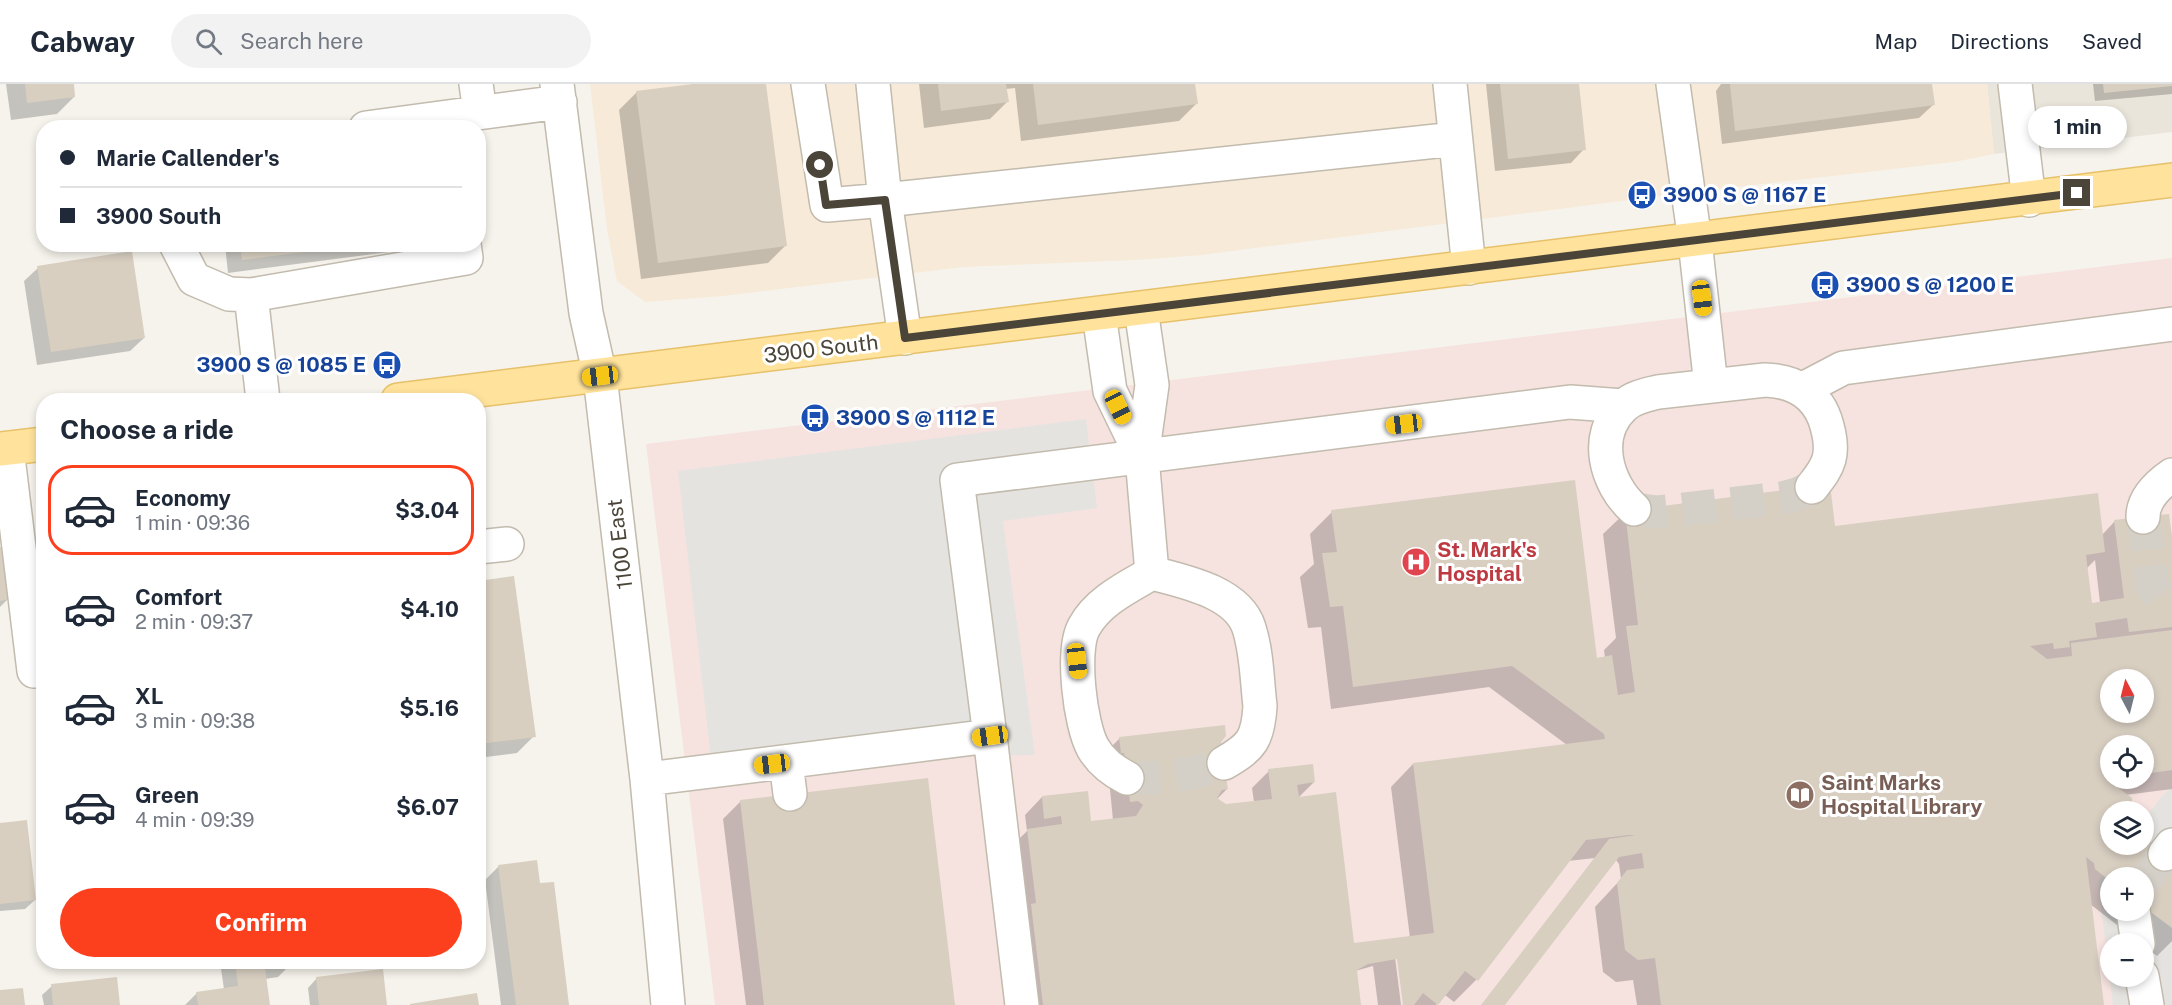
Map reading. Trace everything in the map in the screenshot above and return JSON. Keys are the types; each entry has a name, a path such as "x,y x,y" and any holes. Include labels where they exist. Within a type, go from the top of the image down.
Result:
{"main road":[{"name":"3900 South","path":"457,393 2030,200 2172,180"},
{"path":"4,449 36,445"}],"street":[{"path":"808,84 826,205 1455,139"},
{"path":"873,84 885,200 905,338"},
{"path":"1450,84 1469,268"},
{"path":"1673,84 1695,241 1711,386"},
{"path":"2015,84 2030,200"},
{"path":"447,120 478,98 558,93"},
{"name":"1100 East","path":"558,93 586,313 600,376 648,779 668,1005"},
{"path":"180,252 194,279 229,294 251,295 466,258 465,252"},
{"path":"251,295 262,393"},
{"path":"1141,309 1152,385 1142,458 1152,573"},
{"path":"1099,314 1110,391 1142,458"},
{"path":"1803,389 1843,368 2172,324"},
{"path":"1634,509 1615,485 1609,473 1605,446 1611,423 1623,406 1644,395 1711,386 1781,380 1803,389 1811,396 1823,413 1830,436 1829,458 1824,471 1812,487"},
{"path":"1022,1005 957,480 1570,402 1623,406"},
{"path":"4,449 34,671"},
{"path":"2143,517 2143,510 2158,484 2172,475"},
{"path":"1127,778 1103,762 1087,736 1077,647 1085,624 1101,607 1118,593 1152,573 1193,583 1213,592 1236,608 1249,627 1260,706 1259,719 1256,731 1244,752 1224,763"},
{"path":"648,779 990,736"},
{"path":"786,762 790,794"},
{"path":"2144,987 2147,1005"}],"shaded area":[{"path":"590,84 1987,84 1994,154 1954,162 1660,196 1201,255 963,267 723,296 645,302 617,281 607,229"},
{"path":"1987,84 2172,84 2172,132 1994,154"},
{"name":"St. Mark's Hospital","path":"2172,258 2172,1005 715,1005 646,444"},
{"path":"1086,419 1097,508 1003,521 1035,755 976,756 714,785 678,471"},
{"path":"2172,787 2172,1005 2113,1005 2111,987 2154,987 2154,933 2104,933 2103,921 2154,921 2154,867 2108,867 2118,855 2154,855 2154,806"}],"building":[{"path":"25,84 74,84 75,97 27,103"},
{"path":"693,84 766,84 787,246 658,263 636,91"},
{"path":"938,84 1006,84 1009,102 941,111"},
{"path":"1033,84 1195,84 1198,104 1038,125"},
{"path":"1500,84 1579,84 1586,150 1508,159"},
{"path":"1730,84 1932,84 1935,105 1735,131"},
{"path":"2103,84 2172,84 2172,86 2104,93"},
{"path":"132,252 145,338 51,352 37,266"},
{"path":"241,252 304,252 242,260"},
{"path":"1575,480 1597,658 1612,655 1618,695 1635,692 1626,626 1638,625 1625,511 1830,484 1835,526 2098,493 2105,552 2086,555 2092,603 2124,598 2114,520 2169,514 2172,536 2172,627 2129,632 2127,618 2095,623 2097,637 2069,641 2070,647 2054,649 2053,643 2030,646 2047,659 2072,656 2071,643 2172,630 2172,770 2154,773 2154,735 2100,735 2100,789 2120,789 2132,798 2132,801 2100,801 2100,855 2154,855 2154,845 2172,859 2172,928 2154,914 2154,867 2100,867 2100,873 2095,869 2094,863 2086,857 2104,1005 1661,1005 1655,958 1638,960 1625,950 1617,883 1627,870 1644,868 1642,853 1619,857 1505,1005 1481,1005 1609,839 1636,835 1629,835 1586,840 1478,981 1465,971 1438,1005 1423,993 1414,1005 1403,1005 1397,959 1368,964 1357,970 1361,1005 1043,1005 1031,904 1036,903 1027,829 1062,824 1061,816 1044,819 1042,796 1088,791 1091,821 1136,816 1143,805 1138,801 1130,802 1124,753 1121,753 1119,737 1225,725 1226,736 1221,742 1228,789 1222,790 1217,798 1226,804 1272,799 1268,769 1313,764 1315,782 1297,785 1299,797 1336,792 1354,943 1434,933 1413,763 1605,739 1604,734 1512,666 1353,687 1343,606 1330,607 1322,553 1337,552 1331,510"},
{"path":"0,547 2,547 10,599 0,601"},
{"path":"514,576 536,737 486,743 486,580"},
{"path":"928,778 955,1005 764,1005 740,800"},
{"path":"27,820 36,900 0,904 0,823"},
{"path":"537,860 540,883 554,882 569,1005 516,1005 498,865"},
{"path":"236,969 265,969 270,1005 198,1005 196,992 238,986"},
{"path":"383,969 387,1005 319,1005 316,977"},
{"path":"117,977 120,1005 53,1005 51,984"},
{"path":"23,988 25,1005 0,1005 0,990"},
{"path":"477,993 479,1005 410,1005 410,1004"}],"tunnel":[{"path":"1634,509 1658,512 1782,498 1812,487"},
{"path":"2143,517 2152,586 2162,599 2172,601"},
{"path":"1127,778 1176,775 1201,771 1224,763"},
{"path":"2154,868 2165,854"}],"place":[{"name":"3900 S @ 1167 E","path":"1642,195"},
{"name":"3900 S @ 1200 E","path":"1825,285"},
{"name":"3900 S @ 1085 E","path":"387,365"},
{"name":"3900 S @ 1112 E","path":"815,418"},
{"name":"St. Mark's Hospital","path":"1416,562"},
{"name":"Saint Marks Hospital Library","path":"1800,795"}],"route":[{"path":"820,165 826,205 885,200 905,338 2077,193"}]}
